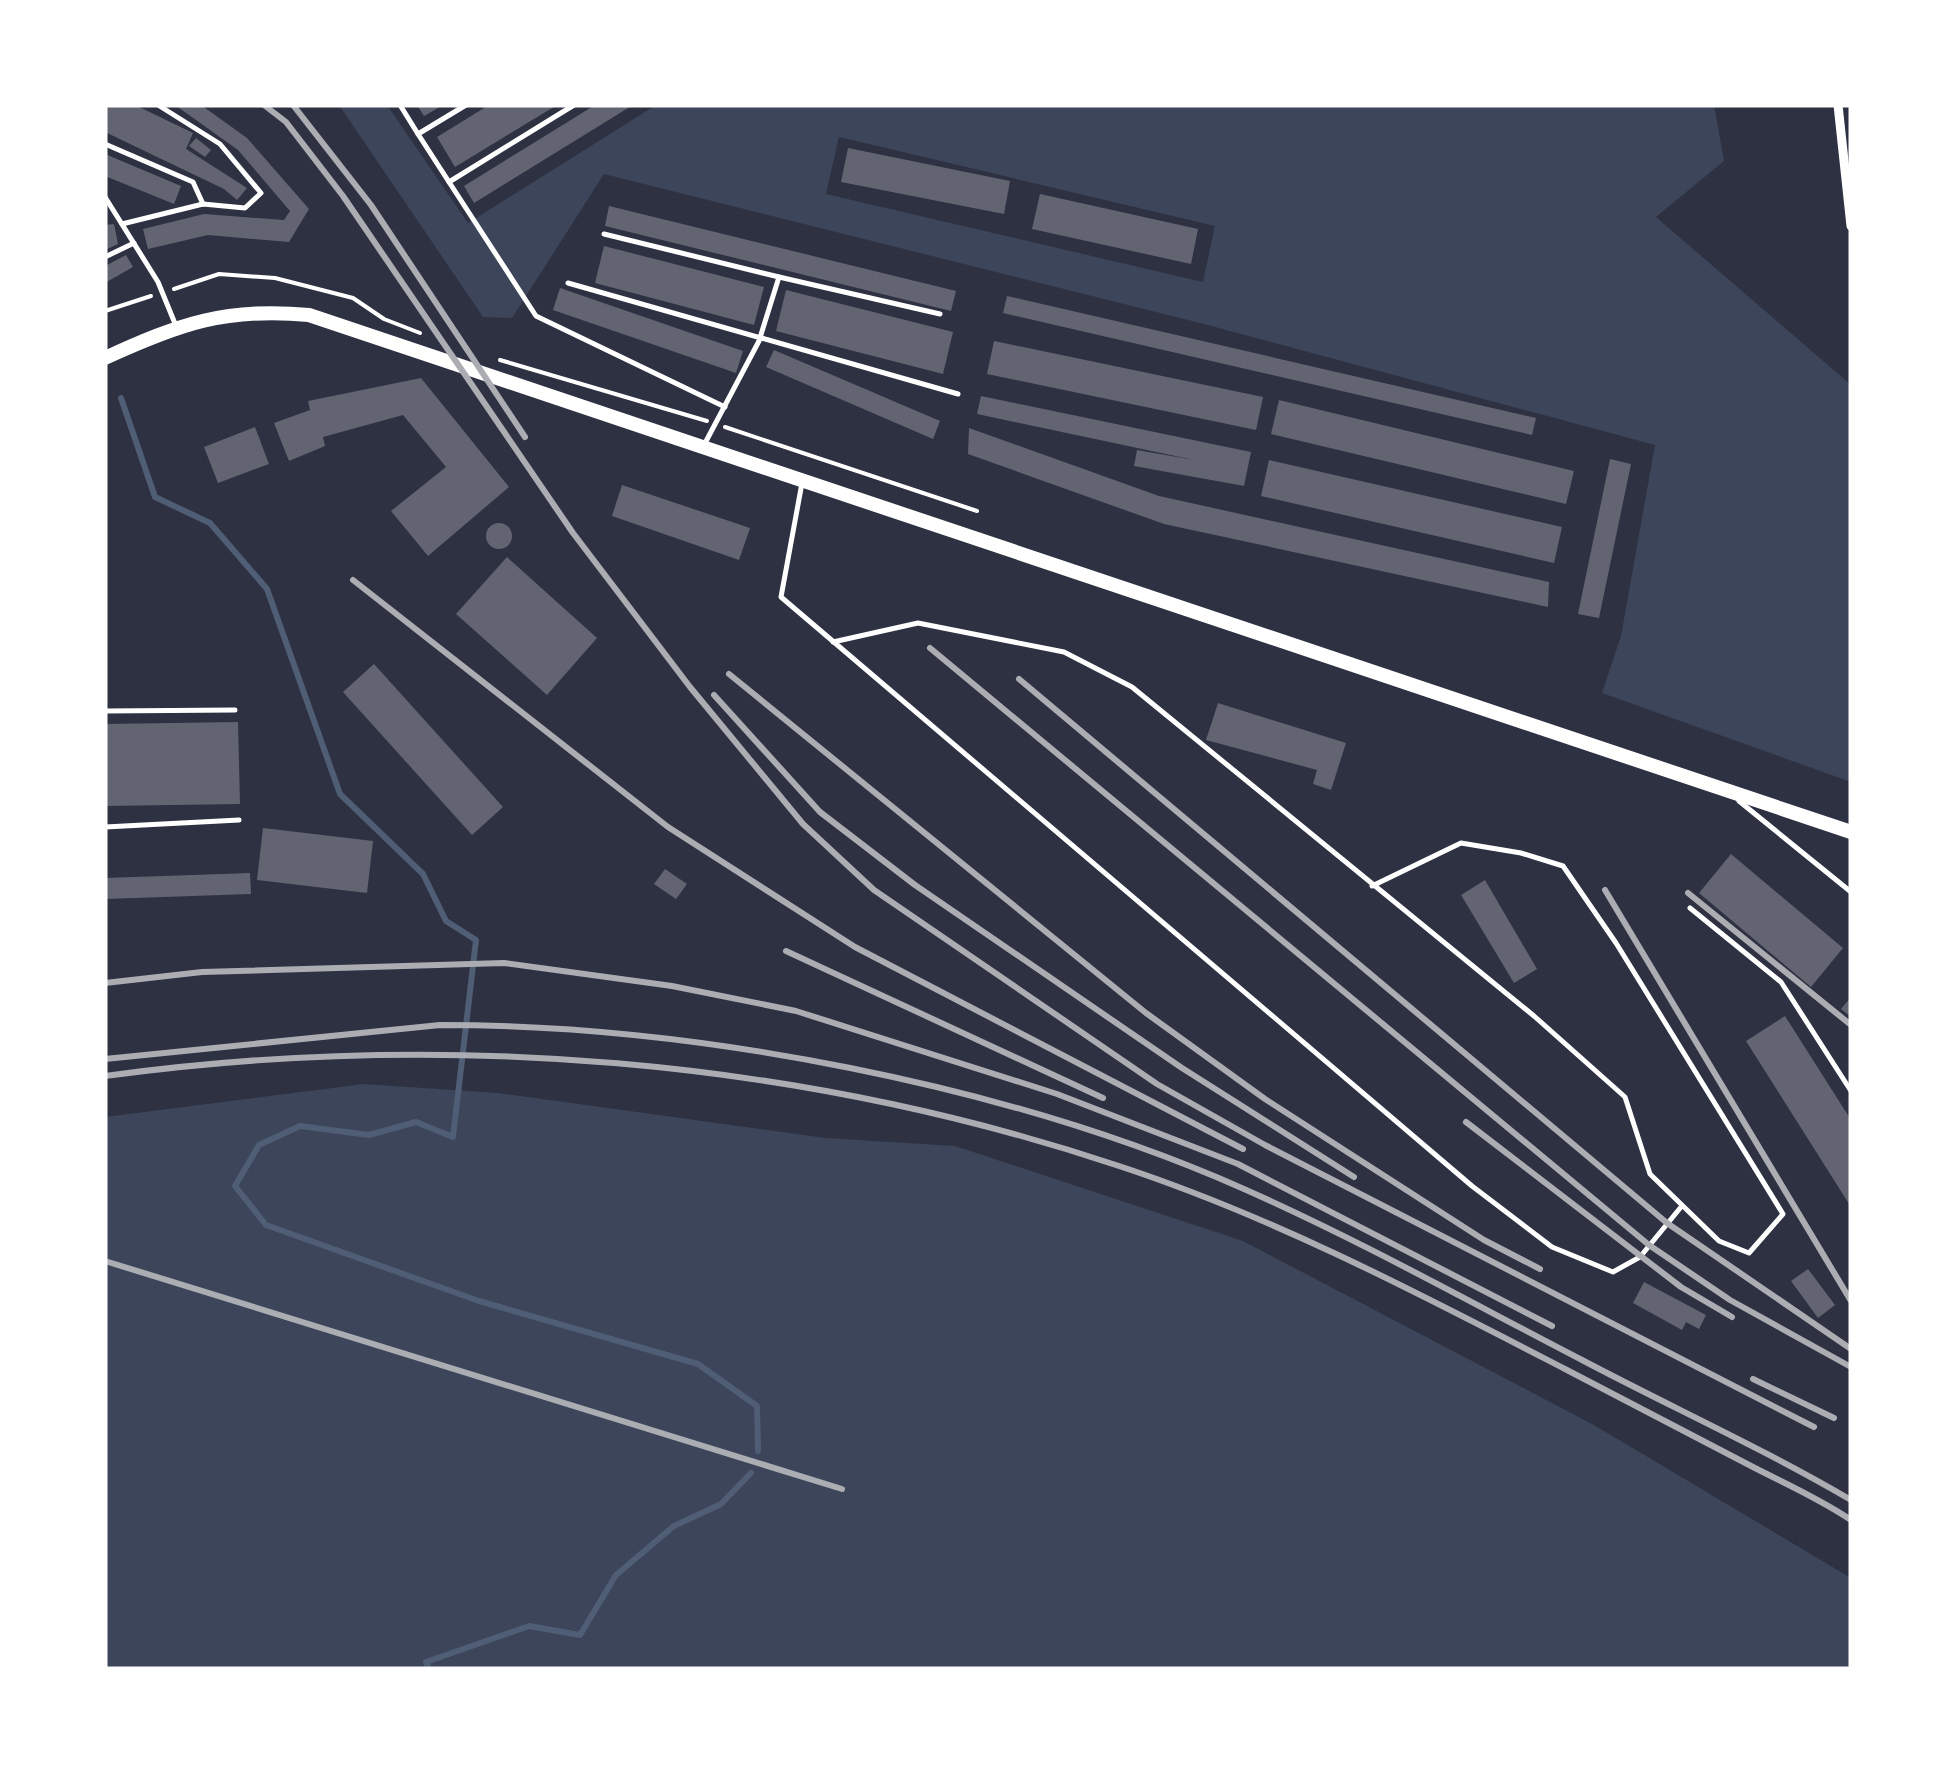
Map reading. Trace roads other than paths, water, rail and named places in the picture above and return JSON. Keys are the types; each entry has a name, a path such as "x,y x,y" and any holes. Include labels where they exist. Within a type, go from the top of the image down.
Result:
{"main road":[{"path":"105,358 176,326 221,314 261,310 309,315 702,450 1851,832"}],"street":[{"path":"1838,105 1846,140 1851,226"}],"lane":[{"path":"122,224 203,204 245,208 261,194 220,144 158,105"},
{"path":"400,105 536,316 725,407"},
{"path":"418,134 466,105"},
{"path":"449,182 574,105"},
{"path":"105,144 193,182 203,204"},
{"path":"105,198 134,243 176,326"},
{"path":"604,234 940,314"},
{"path":"105,257 134,243"},
{"path":"702,450 759,341 779,277"},
{"path":"568,283 759,341 958,394"},
{"path":"802,483 781,598 1472,1186 1552,1247 1613,1272 1640,1257 1681,1207"},
{"path":"833,642 918,623 1064,652 1132,687 1372,886 1534,1016 1625,1097 1650,1174 1719,1241 1749,1253 1783,1214 1616,943 1563,866 1521,852 1461,843 1372,886"},
{"path":"105,711 235,710"},
{"path":"1724,790 1851,892"},
{"path":"105,826 239,820"},
{"path":"1690,908 1781,982 1851,1091"}],"waterway":[{"path":"121,398 155,497 210,523 267,589 340,794 423,874 446,921 476,940 453,1137 416,1122 369,1135 300,1126 259,1145 235,1186 266,1225 479,1301 698,1364 757,1406 758,1451"},
{"path":"429,1669 426,1662 529,1626 580,1635 616,1575 674,1526 721,1504 751,1473"}],"railway":[{"path":"264,105 286,122 343,196 573,533 690,687 803,824 874,890 1157,1084 1265,1145 1814,1427"},
{"path":"293,105 371,205 525,437"},
{"path":"353,580 668,827 855,947 1243,1149"},
{"path":"930,648 1649,1245 1730,1300 1851,1367"},
{"path":"729,674 1146,1013 1265,1099 1484,1240 1540,1269"},
{"path":"1019,679 1667,1223 1851,1349"},
{"path":"714,695 820,812 915,885 1182,1068 1354,1177"},
{"path":"1605,890 1851,1301"},
{"path":"1688,893 1851,1025"},
{"path":"786,951 1103,1098"},
{"path":"105,983 202,972 504,963 672,986 796,1011 1057,1094 1238,1164 1552,1326"},
{"path":"105,1059 440,1025 539,1028 745,1049 954,1091 1153,1152 1244,1189 1372,1250 1851,1500"},
{"path":"105,1076 232,1062 360,1055 489,1056 617,1063 745,1078 872,1100 997,1129 1177,1186 1346,1258 1851,1520"},
{"path":"1466,1122 1681,1287 1732,1317"},
{"path":"105,1261 842,1489"},
{"path":"1753,1379 1834,1418"}]}
